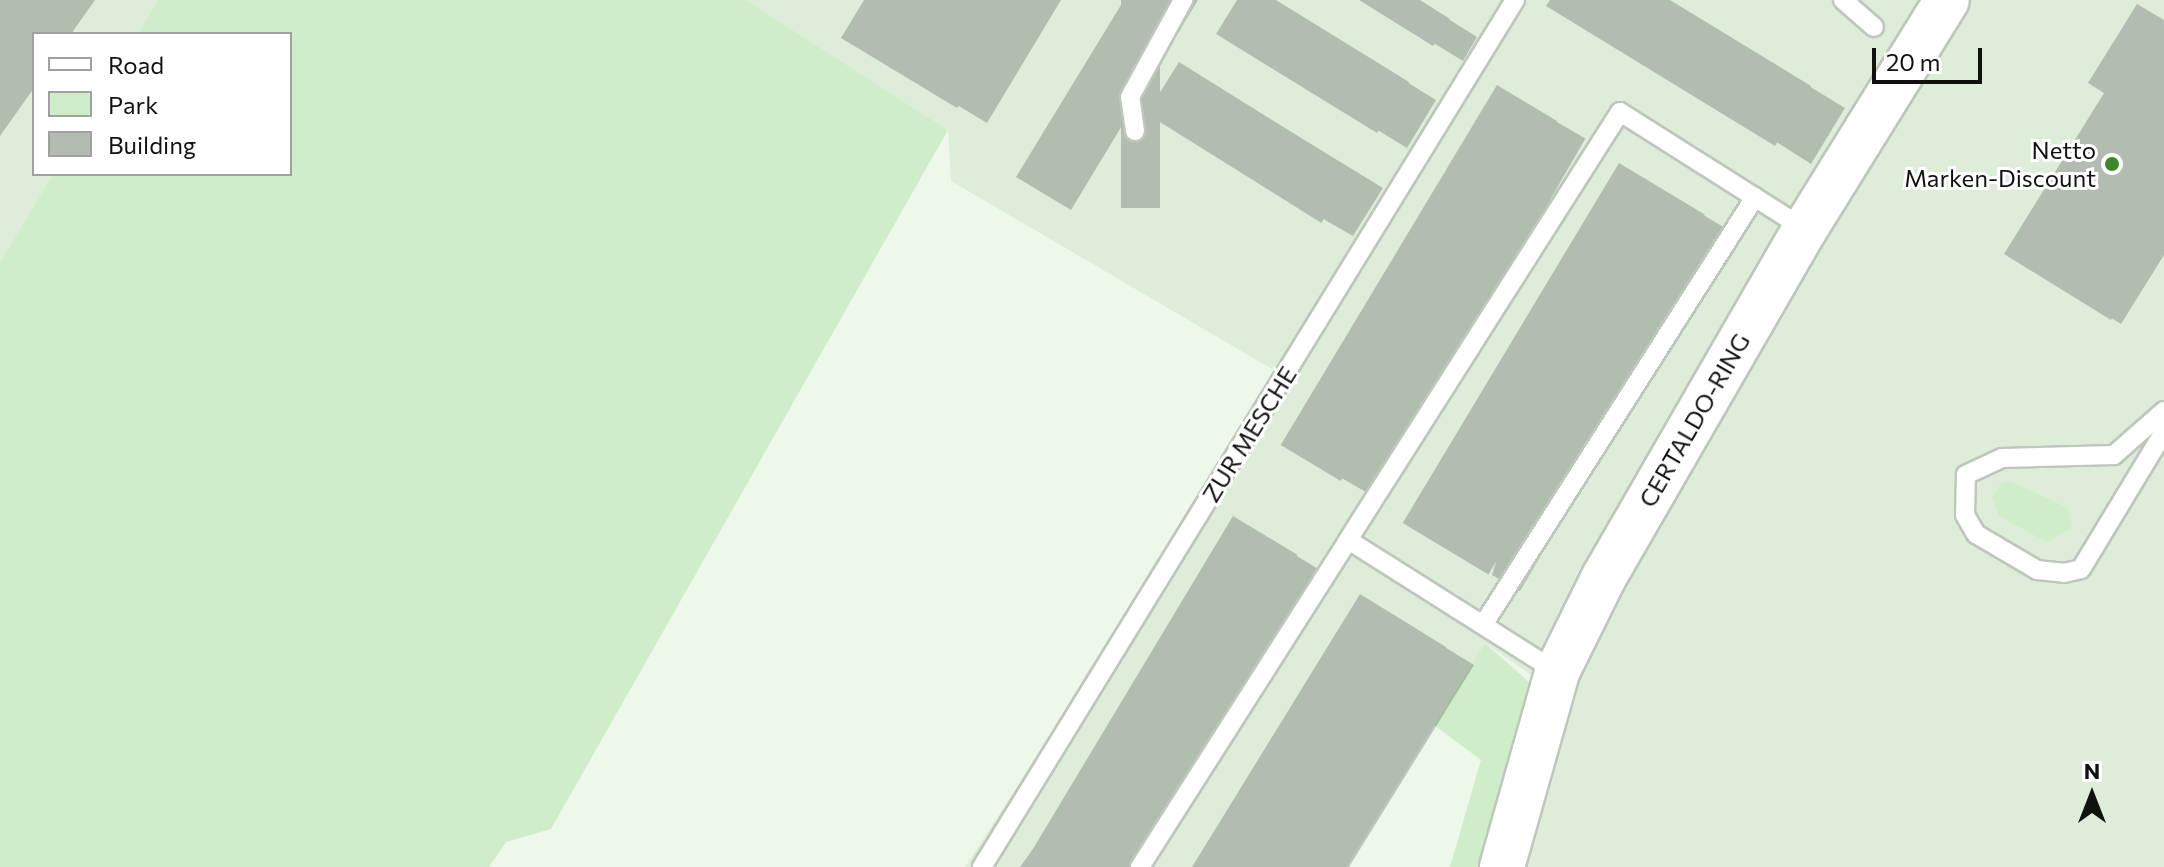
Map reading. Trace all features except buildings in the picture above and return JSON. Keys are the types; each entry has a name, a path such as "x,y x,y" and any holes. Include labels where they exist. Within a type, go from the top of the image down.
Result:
{"main road":[{"name":"CERTALDO-RING","path":"1502,867 1525,770 1557,672 1604,577 1805,229 1947,0"}],"lane":[{"path":"1135,131 1130,97 1183,0"},
{"name":"ZUR MESCHE","path":"982,867 1515,0"},
{"path":"1843,0 1874,27"},
{"path":"1140,867 1620,112 1805,229"},
{"path":"1483,625 1755,197"},
{"path":"2164,411 2114,455 2002,458 1966,475 1965,515 1976,534 2037,570 2064,573 2081,569 2164,432"},
{"path":"1348,540 1557,672"}],"shaded area":[{"path":"0,0 158,0 139,32 32,32 32,176 52,176 0,262"},
{"path":"746,0 2164,0 2164,867 1502,867 1551,689 1485,643 1346,867 965,867 1284,376 951,181 948,130"}],"green space":[{"path":"158,0 746,0 948,130 551,829 506,842 489,867 0,867 0,262 52,176 292,176 292,32 139,32"},
{"path":"2011,481 2068,508 2072,528 2047,542 1999,516 1992,497 2002,482"},
{"path":"1485,643 1540,692 1491,867 1450,867 1481,760 1434,725"}],"place":[{"name":"Netto Marken-Discount","path":"2112,164"}]}
